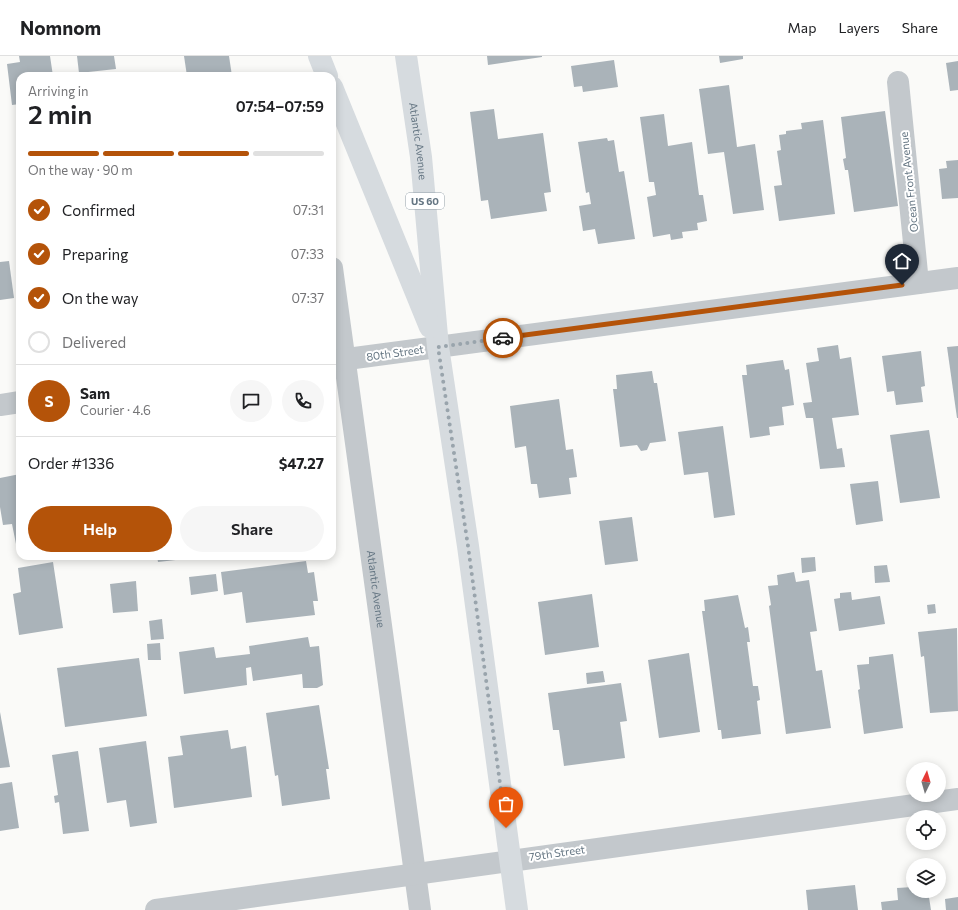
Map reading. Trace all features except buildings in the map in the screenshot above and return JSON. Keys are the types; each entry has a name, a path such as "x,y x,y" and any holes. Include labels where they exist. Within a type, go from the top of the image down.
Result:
{"highway":[{"path":"319,56 325,72"},
{"name":"Atlantic Avenue","path":"406,56 421,157 438,347 468,546 517,910"},
{"name":"Atlantic Avenue","path":"336,97 438,347"}],"street":[{"name":"Ocean Front Avenue","path":"898,82 918,283"},
{"name":"80th Street","path":"339,360 958,278"},
{"name":"Atlantic Avenue","path":"336,321 339,360 420,910"},
{"path":"0,405 16,403"},
{"name":"79th Street","path":"156,910 958,798"}],"way so far":[{"path":"503,338 438,347 468,546 506,828"}],"route":[{"path":"503,338 902,285"}]}
